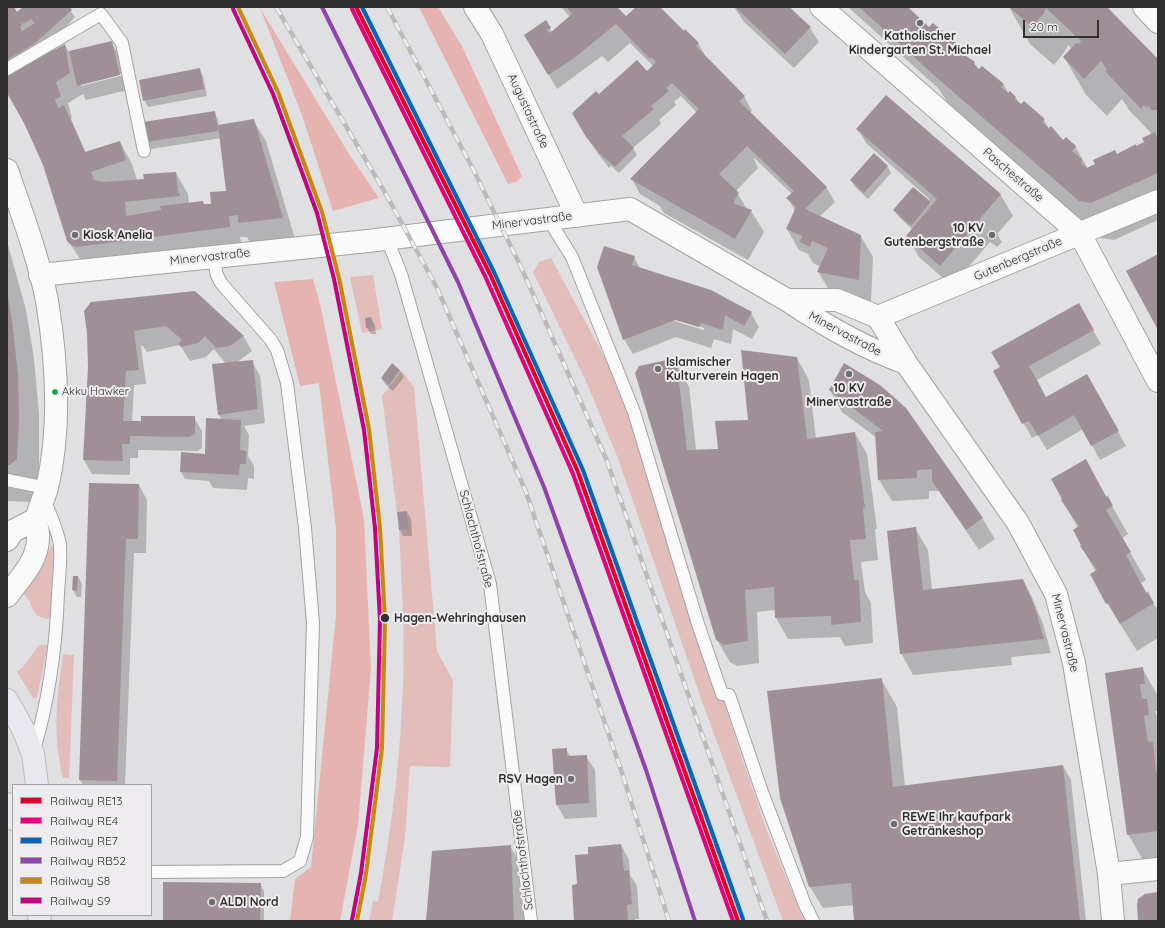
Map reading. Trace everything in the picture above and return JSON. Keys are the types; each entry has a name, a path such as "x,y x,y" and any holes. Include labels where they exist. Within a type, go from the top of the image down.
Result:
{"main road":[{"path":"7,700 23,729 33,754 37,784"},
{"path":"7,804 12,816"}],"street":[{"name":"Augustastraße","path":"475,7 492,34 577,216"},
{"name":"Paschestraße","path":"821,7 1080,234 1158,381"},
{"path":"1144,7 1158,22"},
{"path":"7,170 22,211 40,275 48,313 55,392 54,443 45,493 36,519 38,538 34,559 7,596"},
{"name":"Gutenbergstraße","path":"878,317 1158,201"},
{"name":"Minervastraße","path":"40,275 387,239 630,209 787,300 815,319 877,353 906,363"},
{"name":"Minervastraße","path":"787,300 837,300 878,317 906,363 1018,523 1056,594 1074,663 1110,874 1113,921"},
{"path":"7,540 13,531 36,519"},
{"path":"1110,874 1158,869"}],"lane":[{"path":"7,69 101,14 122,43 144,151"},
{"path":"549,220 572,257 634,412 696,616 722,694 729,695 762,792 805,905 813,921"},
{"name":"Schlachthofstraße","path":"387,239 401,274 490,584 531,921"},
{"path":"152,872 283,870 300,861 307,837 313,623 305,528 287,383 277,350 271,340 221,283 217,275 213,258"},
{"path":"7,480 45,493 60,544 57,629 52,670 44,718 33,754"}],"shaded area":[{"path":"419,7 438,7 462,46 522,176 516,182 508,184"},
{"path":"260,8 349,154 379,198 333,211 302,115"},
{"path":"551,258 634,412 740,752 767,831 804,921 783,921 703,704 619,461 586,381 533,272 539,262"},
{"path":"373,275 382,329 362,333 350,277"},
{"path":"313,279 321,308 364,519 371,668 358,825 340,921 290,921 295,879 311,867 336,615 336,529 319,383 300,386 274,282"},
{"path":"402,371 414,387 437,651 453,681 450,767 410,766 405,837 392,921 369,921 373,901 378,902 390,829 401,731 404,640 399,530 409,528 407,511 397,512 382,396"},
{"path":"51,546 54,548 50,619 43,618 36,614 30,602 23,593 38,571"},
{"path":"39,645 48,645 37,697 34,699 17,672 23,667"},
{"path":"63,654 74,655 69,778 63,778 57,730 57,701"}],"building":[{"path":"7,7 14,7 17,12 23,7 70,7 72,10 34,44 7,60","holes":["31,19 35,23 22,31 20,27 23,22 23,24"]},
{"path":"566,7 617,7 626,16 636,7 660,7 684,31 685,29 699,43 696,46 745,96 739,101 827,187 805,209 861,235 859,280 817,272 828,248 812,241 810,247 800,242 802,236 786,229 796,207 786,198 794,191 747,146 719,174 739,193 733,203 752,210 735,239 630,179 699,109 672,83 666,88 669,91 651,106 654,109 622,136 634,148 615,167 600,154 586,137 572,113 596,91 599,94 637,60 647,71 656,62 651,57 650,59 616,24 573,59 548,75 524,35 546,20 551,28 546,30 550,33 572,14"},
{"path":"735,7 789,7 811,27 785,54"},
{"path":"859,7 908,7 929,27 933,23 962,48 959,51 975,62 974,64 979,69 982,66 1004,84 1001,87 1008,93 1010,91 1016,97 1015,99 1021,104 1024,101 1045,119 1042,122 1049,128 1051,126 1063,140 1066,137 1076,146 1072,151 1082,159 1081,163 1087,168 1095,164 1093,160 1115,150 1117,154 1136,144 1136,146 1144,142 1142,138 1155,132 1158,139 1158,173 1091,203 1079,201 936,77"},
{"path":"1009,7 1107,7 1158,59 1158,110 1152,110 1148,106 1146,108 1144,105 1141,109 1105,71 1107,70 1101,61 1084,79 1063,57 1076,43 1079,44 1081,41 1046,8 1044,13 1032,27"},
{"path":"112,41 120,75 77,86 69,51"},
{"path":"65,44 70,73 56,82 61,96 55,100 58,108 64,105 85,152 120,141 126,160 91,172 94,180 104,182 144,179 143,174 176,172 178,193 180,193 180,196 125,202 126,216 161,210 160,206 203,201 204,204 211,204 210,192 226,191 218,125 254,119 283,218 238,223 238,215 229,216 230,227 77,247 71,245 67,241 43,165 24,123 7,93 7,76"},
{"path":"200,68 204,89 143,101 139,80"},
{"path":"886,95 1001,194 940,266 906,236 937,199 856,129"},
{"path":"215,111 218,131 146,142 143,122"},
{"path":"874,153 888,166 864,193 850,180"},
{"path":"913,187 931,202 911,226 893,210"},
{"name":"10 KV Gutenbergstraße","path":"992,230 998,234 993,241 986,237"},
{"path":"604,246 635,256 632,265 711,290 752,312 744,326 725,315 723,330 701,323 699,327 675,320 623,340 597,267"},
{"path":"1158,254 1158,330 1126,271"},
{"path":"195,291 244,336 230,346 216,348 205,336 198,343 181,347 178,344 182,340 166,326 134,331 139,370 126,371 123,421 141,421 141,416 195,416 195,434 189,437 130,436 130,444 122,444 123,461 83,460 88,367 87,333 84,311 91,302"},
{"path":"7,292 12,320 18,374 19,418 17,459 10,465 7,465"},
{"path":"1079,303 1094,330 1029,366 1046,397 1087,374 1119,431 1091,446 1074,415 1038,436 1029,421 1022,424 993,371 1000,367 991,352"},
{"path":"371,317 373,327 366,328 365,318"},
{"path":"741,350 797,357 807,439 855,432 865,508 863,508 866,539 850,540 854,580 859,580 861,622 831,625 831,616 775,618 774,587 745,590 748,641 724,645 716,640 635,373 639,366 671,359 677,365 687,450 718,449 715,421 748,420"},
{"path":"253,360 258,409 218,415 212,364"},
{"path":"392,363 400,370 389,385 381,378"},
{"path":"844,363 880,385 906,408 983,518 966,530 932,481 932,469 917,470 917,478 878,480 875,432 883,431 829,390"},
{"path":"206,418 241,420 240,450 246,451 246,464 240,464 239,475 180,472 181,452 205,454"},
{"path":"1086,459 1106,497 1108,496 1113,506 1106,510 1131,552 1126,555 1146,593 1148,592 1154,603 1120,624 1108,603 1106,604 1090,574 1097,570 1080,546 1081,545 1073,530 1079,526 1061,500 1062,499 1051,479"},
{"path":"89,483 139,484 138,539 126,539 117,781 79,780"},
{"path":"407,511 409,529 399,530 397,512"},
{"path":"916,527 923,590 1023,579 1035,608 1044,639 900,654 887,531"},
{"path":"73,576 78,576 77,591 72,590"},
{"path":"1143,667 1145,684 1140,684 1142,699 1147,699 1149,715 1144,716 1148,742 1153,741 1156,772 1158,772 1158,831 1127,835 1105,673"},
{"path":"882,678 893,787 1063,765 1080,921 854,921 851,883 809,887 780,798 767,691"},
{"name":"RSV Hagen","path":"567,748 567,756 587,755 589,803 556,805 552,749"},
{"path":"621,844 624,871 629,870 632,904 627,905 628,921 574,921 572,885 577,884 575,855 588,854 588,847"},
{"path":"511,845 514,921 426,921 432,851"},
{"name":"ALDI Nord","path":"163,882 261,883 260,921 163,921"},
{"path":"1158,892 1158,921 1138,921 1138,899 1145,894"}],"railway":[{"path":"276,7 387,196 437,288 526,492 622,773 669,921"},
{"path":"387,7 474,171 521,267 607,461 767,921"}],"rail line":[{"name":"S8","path":"238,7 278,92 322,212 339,278 369,429 380,528 385,620 382,748 366,874 357,921"},
{"name":"RB52","path":"322,7 458,282 544,487 646,770 695,921"},
{"name":"RE13","path":"356,7 490,274 578,472 738,921"},
{"name":"RE7","path":"362,7 494,272 583,470 743,919"},
{"name":"S9","path":"233,9 273,94 317,213 334,279 364,430 375,528 380,620 377,748 361,873 352,920"},
{"name":"RE4","path":"352,9 485,276 573,474 733,921"}],"place":[{"name":"Katholischer Kindergarten St. Michael","path":"920,23"},
{"name":"Kiosk Anelia","path":"75,235"},
{"name":"10 KV Gutenbergstraße","path":"992,235"},
{"name":"Islamischer Kulturverein Hagen","path":"658,369"},
{"name":"10 KV Minervastraße","path":"849,374"},
{"name":"Akku Hawker","path":"55,392"},
{"name":"Hagen-Wehringhausen","path":"385,618"},
{"name":"RSV Hagen","path":"571,779"},
{"name":"REWE Ihr kaufpark Getränkeshop","path":"894,824"},
{"name":"ALDI Nord","path":"212,902"}]}
